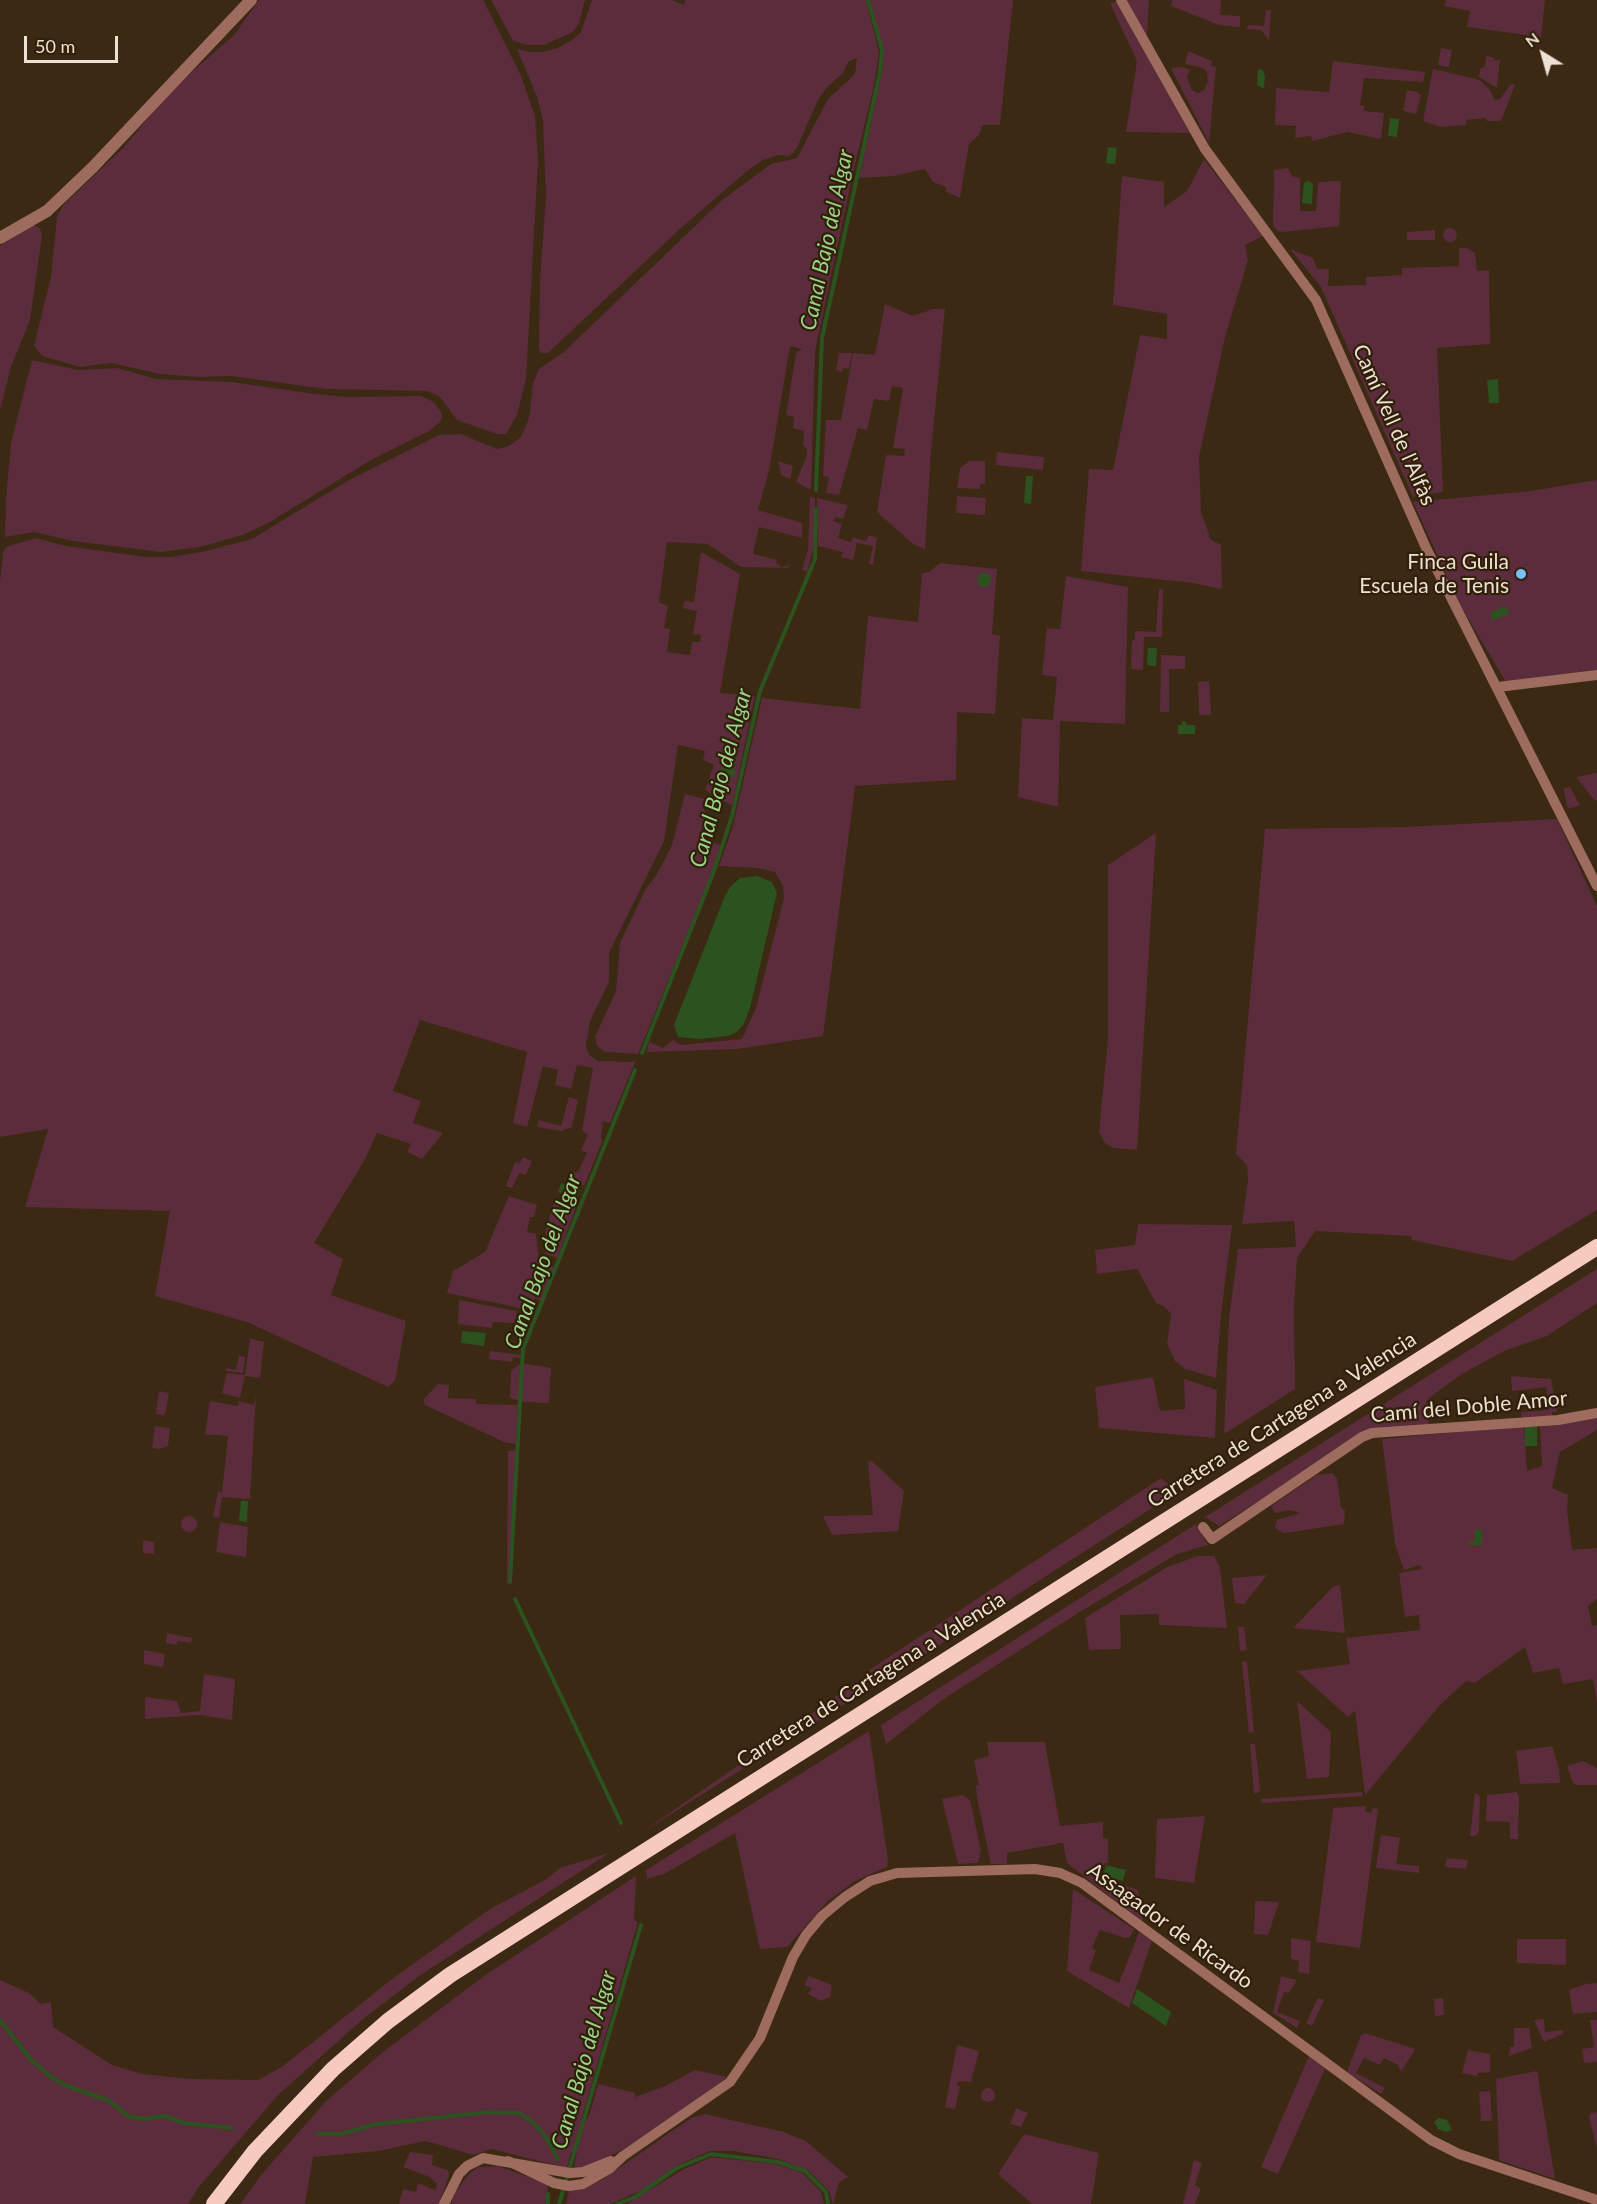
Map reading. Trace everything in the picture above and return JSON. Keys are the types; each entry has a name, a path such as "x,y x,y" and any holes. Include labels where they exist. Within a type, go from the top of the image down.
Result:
{"highway":[{"name":"Carretera de Cartagena a Valencia","path":"214,2204 255,2151 333,2069 388,2021 450,1975 1597,1247"}],"street":[{"path":"0,238 55,203 251,0"},
{"name":"Camí Vell de l'Alfàs","path":"1121,0 1205,150 1316,300 1427,550 1597,886"},
{"path":"1498,687 1597,675"},
{"name":"Camí del Doble Amor","path":"1203,1527 1212,1539 1362,1437 1372,1433 1558,1420 1597,1413"},
{"name":"Assagador de Ricardo","path":"444,2204 452,2183 467,2166 483,2158 570,2173 584,2172 623,2156 730,2082 760,2038 782,1989 793,1957 806,1935 822,1916 844,1897 870,1881 897,1873 1035,1869 1060,1873 1082,1883 1431,2140 1459,2154 1597,2200"}],"shaded area":[{"path":"259,0 483,0 521,76 535,116 538,161 526,379 517,415 506,434 497,434 457,420 440,397 428,391 326,389 231,376 198,377 160,374 111,363 80,367 42,356 34,346 51,277 57,216 64,204 123,148 171,90 234,35"},
{"path":"491,0 585,0 579,23 573,32 544,45 528,45 513,41"},
{"path":"592,0 672,0 684,5 685,0 866,0 879,52 874,86 815,351 811,490 796,482 807,455 807,449 803,446 804,431 793,428 794,417 786,415 796,353 802,349 790,346 769,471 758,510 802,523 802,538 759,527 753,554 777,560 776,563 782,567 791,565 787,568 741,567 708,544 667,542 659,602 668,606 664,628 670,629 667,652 690,655 692,642 700,642 701,635 693,634 697,611 683,608 684,601 694,602 701,552 740,574 720,693 755,696 732,806 705,790 714,765 703,760 705,751 678,745 664,841 609,953 609,982 590,1021 586,1046 589,1055 598,1061 635,1062 610,1123 603,1121 601,1139 603,1140 584,1186 571,1177 570,1173 578,1172 587,1153 581,1150 588,1135 582,1130 593,1068 577,1065 571,1089 555,1085 558,1070 543,1066 527,1127 513,1123 527,1052 420,1020 393,1091 421,1101 413,1123 443,1133 422,1159 407,1152 411,1144 377,1133 364,1161 314,1243 343,1259 331,1295 406,1321 395,1381 388,1387 247,1322 155,1296 170,1211 25,1207 48,1129 0,1137 0,582 3,552 6,547 36,538 66,546 146,557 171,557 206,551 252,539 349,480 439,435 461,434 497,449 509,446 521,437 529,418 533,383 539,369 565,351 721,201 771,164 797,158 828,99 855,74 857,58 849,61 842,74 827,87 818,100 796,150 789,156 778,155 763,160 747,171 680,229 548,353 541,353 539,349 540,281 546,196 543,120 537,97 517,49 543,52 558,48 572,40 581,32"},
{"path":"870,0 1013,0 1000,125 983,125 979,135 969,144 960,198 946,192 946,187 933,182 925,169 893,176 859,178 882,72 883,49"},
{"path":"1127,0 1149,0 1147,36"},
{"path":"1172,0 1221,0 1220,15 1240,16 1240,27 1219,25 1171,6"},
{"path":"1446,0 1545,0 1541,37 1467,27 1470,11 1444,6"},
{"path":"1117,2 1190,133 1126,132 1137,61 1110,3"},
{"path":"1266,10 1271,10 1269,40 1261,30 1246,29 1249,25 1264,26"},
{"path":"1441,48 1452,50 1449,67 1438,65"},
{"path":"1188,51 1212,61 1211,66 1216,67 1209,143 1171,68 1183,67 1190,70 1187,77 1192,90 1198,93 1204,90 1208,82 1207,72 1203,68 1185,64"},
{"path":"1486,56 1493,57 1496,61 1500,59 1497,88 1479,77 1480,69 1485,66"},
{"path":"1333,61 1425,72 1423,82 1364,78 1360,105 1364,106 1364,111 1384,113 1381,139 1347,132 1312,141 1311,136 1295,138 1296,126 1275,125 1276,88 1329,92"},
{"path":"1258,69 1263,70 1265,76 1264,89 1257,85"},
{"path":"1433,69 1480,80 1490,90 1495,100 1500,99 1511,84 1515,85 1501,121 1487,121 1486,118 1466,120 1466,125 1440,127 1423,121"},
{"path":"1407,90 1421,95 1416,114 1403,111"},
{"path":"1390,118 1399,119 1397,137 1388,136"},
{"path":"1108,147 1117,148 1115,164 1106,163"},
{"path":"1204,159 1263,236 1245,245 1248,260 1225,337 1199,457 1201,512 1211,540 1221,545 1222,587 1220,589 1193,583 1081,571 1089,469 1113,470 1140,335 1167,339 1167,314 1113,305 1122,176 1164,182 1164,207 1187,191"},
{"path":"1288,168 1292,176 1300,178 1300,211 1316,211 1318,182 1341,181 1339,226 1284,232 1278,231 1273,226 1274,170"},
{"path":"1309,181 1313,184 1312,204 1302,203 1304,183"},
{"path":"31,224 40,228 42,236 30,320 11,367 0,410 0,246"},
{"path":"1447,228 1453,228 1457,235 1453,242 1447,242 1443,238 1443,232"},
{"path":"1435,230 1435,240 1407,240 1407,232"},
{"path":"1459,248 1467,248 1475,253 1477,271 1489,270 1490,344 1437,348 1443,492 1413,497 1321,287 1290,249 1313,258 1317,269 1329,269 1328,286 1366,285 1366,277 1402,275 1402,268 1459,266"},
{"path":"885,304 913,316 933,309 945,309 931,451 925,549 913,544 877,512 886,455 904,456 905,449 893,448 903,388 892,386 889,401 874,399 867,430 858,428 839,495 826,493 829,477 823,476 826,420 841,420 853,353 875,355"},
{"path":"839,353 852,353 849,369 843,368 842,372 836,370"},
{"path":"32,360 78,370 118,368 156,379 232,382 315,394 348,397 421,396 434,402 442,414 441,421 429,431 371,460 270,522 243,535 200,547 161,552 73,541 34,532 5,537 11,443"},
{"path":"1498,379 1499,403 1489,403 1487,380"},
{"path":"997,452 1044,457 1043,470 996,465"},
{"path":"778,461 793,466 790,479 781,475"},
{"path":"969,461 985,461 985,484 980,484 980,489 957,488 960,468"},
{"path":"1026,476 1033,476 1031,504 1024,503"},
{"name":"Finca Guila Escuela de Tenis","path":"1597,480 1597,670 1506,682 1460,605 1413,502 1531,491"},
{"path":"810,496 815,498 815,542 807,572 802,569 808,550"},
{"path":"957,496 986,498 985,515 956,513"},
{"path":"817,498 848,505 843,519 835,517 833,521 842,524 838,538 851,542 853,537 866,541 869,535 877,538 873,565 869,564 873,546 857,543 853,560 841,557 843,552 818,546"},
{"path":"940,563 997,569 992,634 1000,636 995,714 957,712 956,780 855,786 823,1036 737,1049 647,1052 649,1042 663,1048 673,1040 681,1045 742,1039 756,1008 784,898 783,886 775,872 757,868 719,866 733,826 762,698 860,709 868,616 918,622 922,573 929,572"},
{"path":"984,573 989,575 991,580 989,585 984,587 979,585 977,580 979,575"},
{"path":"1066,576 1128,587 1125,724 1060,721 1058,807 1018,797 1022,718 1053,720 1057,677 1042,675 1047,628 1060,629"},
{"path":"1159,589 1163,589 1162,637 1144,637 1143,670 1131,669 1132,641 1135,640 1135,631 1156,632"},
{"path":"1504,606 1509,611 1508,615 1491,620 1490,613"},
{"path":"1148,648 1157,648 1156,666 1147,665"},
{"path":"1161,655 1185,656 1185,669 1169,669 1169,712 1160,712"},
{"path":"1209,681 1211,715 1199,715 1198,682"},
{"path":"1182,721 1186,722 1186,725 1195,725 1195,734 1178,734 1178,725 1182,725"},
{"path":"732,754 737,759 734,767 735,774 728,780 721,776 720,770 728,764 728,758"},
{"path":"1597,773 1597,800 1595,801 1576,777"},
{"path":"1570,787 1580,805 1568,809 1563,788"},
{"path":"685,794 706,799 703,807 706,815 701,832 707,834 705,840 721,845 711,876 638,1054 605,1052 597,1046 595,1037 616,991 620,943 646,888 656,876 672,845"},
{"path":"1557,819 1597,906 1597,1210 1512,1261 1412,1240 1411,1236 1315,1231 1297,1258 1294,1308 1295,1389 1224,1434 1229,1319 1238,1249 1296,1247 1294,1221 1242,1224 1248,1179 1247,1165 1236,1154 1265,829 1405,827"},
{"path":"1156,833 1137,1150 1113,1148 1105,1143 1099,1132 1108,1039 1108,865"},
{"path":"757,876 772,882 777,893 750,1008 744,1024 737,1032 728,1036 699,1039 678,1037 674,1025 724,898 730,887 740,878"},
{"path":"569,1097 578,1100 572,1127 561,1131 537,1127 539,1120 561,1126"},
{"path":"523,1157 532,1161 526,1175 519,1173 512,1188 506,1186 515,1162 520,1163"},
{"path":"561,1183 580,1189 577,1198 558,1192"},
{"path":"509,1196 537,1205 534,1217 530,1217 527,1232 536,1234 539,1262 554,1267 541,1301 535,1298 530,1310 447,1293 453,1271 485,1252"},
{"path":"555,1198 577,1205 557,1258 545,1254 546,1230"},
{"path":"1138,1224 1232,1225 1216,1378 1185,1369 1175,1361 1167,1344 1171,1314 1164,1306 1156,1303 1137,1269 1097,1274 1095,1250 1135,1245"},
{"path":"1597,1269 1597,1303 1547,1336 1504,1351 1462,1374 1437,1392 1426,1401 1429,1425 1372,1429 1219,1526 1205,1517"},
{"path":"459,1300 517,1311 514,1323 493,1322 492,1328 458,1324"},
{"path":"462,1331 486,1333 484,1346 461,1343"},
{"path":"250,1338 264,1342 260,1378 245,1376 240,1398 222,1393 227,1373 245,1375"},
{"path":"490,1351 521,1355 521,1358 513,1357 512,1362 489,1359"},
{"path":"239,1356 245,1357 243,1373 226,1371 226,1368 236,1370"},
{"path":"521,1363 551,1368 549,1403 524,1402 510,1398 511,1371"},
{"path":"1511,1376 1551,1379 1557,1412 1552,1412 1552,1417 1522,1419 1521,1412 1549,1410 1546,1387 1512,1391"},
{"path":"1153,1377 1160,1411 1185,1409 1184,1379 1217,1390 1215,1438 1099,1428 1095,1387"},
{"path":"438,1384 449,1385 448,1398 476,1399 476,1404 518,1405 516,1444 504,1442 425,1405 423,1400"},
{"path":"159,1391 169,1393 165,1415 156,1414"},
{"path":"256,1394 250,1499 222,1497 219,1518 213,1517 218,1491 222,1492 228,1436 205,1434 210,1401 238,1406 239,1401 254,1405"},
{"path":"1597,1416 1597,1430 1560,1452 1552,1488 1568,1495 1567,1511 1572,1550 1597,1548 1597,1599 1588,1606 1592,1626 1597,1625 1597,1704 1593,1679 1563,1684 1559,1668 1533,1673 1525,1647 1475,1683 1466,1681 1440,1705 1365,1795 1355,1711 1348,1717 1297,1671 1350,1664 1346,1638 1420,1630 1419,1615 1405,1617 1399,1573 1422,1569 1420,1565 1404,1570 1395,1544 1382,1439 1524,1426 1527,1471 1542,1466 1540,1425"},
{"path":"155,1426 170,1428 168,1446 159,1449 152,1448"},
{"path":"1525,1427 1537,1427 1537,1446 1525,1446"},
{"path":"517,1450 509,1583 507,1583 508,1451"},
{"path":"872,1461 904,1491 898,1531 832,1535 823,1516 873,1515 868,1462"},
{"path":"1333,1473 1337,1479 1341,1508 1345,1510 1344,1524 1283,1533 1275,1528 1277,1520 1300,1513 1290,1510 1275,1513 1271,1506 1317,1475"},
{"path":"1161,1478 1177,1492 875,1686 869,1670"},
{"path":"241,1501 248,1501 247,1522 239,1521"},
{"path":"189,1516 197,1524 189,1532 181,1524"},
{"path":"220,1522 248,1527 246,1557 216,1552"},
{"path":"1196,1524 1208,1545 1177,1554 1083,1610 945,1698 886,1744 881,1725"},
{"path":"1482,1529 1482,1545 1469,1545 1469,1542 1475,1541 1474,1530"},
{"path":"143,1540 154,1542 154,1554 143,1553"},
{"path":"1198,1556 1214,1556 1220,1567 1227,1628 1159,1625 1159,1614 1120,1615 1121,1649 1089,1650 1085,1618 1167,1567"},
{"path":"1267,1575 1244,1604 1235,1603 1232,1578"},
{"path":"1340,1585 1345,1633 1293,1628 1334,1586"},
{"path":"1238,1627 1244,1627 1247,1650 1240,1651"},
{"path":"167,1633 192,1638 191,1643 178,1641 176,1645 166,1643"},
{"path":"144,1650 165,1654 163,1667 144,1664"},
{"path":"1247,1661 1254,1732 1249,1733 1242,1662"},
{"path":"204,1674 235,1679 232,1720 200,1715 145,1719 145,1697 177,1701 181,1713 200,1711"},
{"path":"854,1683 859,1695 638,1835 795,1726"},
{"path":"1297,1701 1331,1732 1329,1777 1307,1779"},
{"path":"869,1731 888,1860 887,1867 855,1881 829,1900 787,1947 760,1949 735,1833 664,1874 647,1879 646,1870"},
{"path":"987,1742 1045,1742 1060,1826 1103,1822 1103,1838 1108,1839 1108,1863 1105,1863 1099,1873 1094,1866 1089,1870 1096,1880 1101,1877 1138,1890 1143,1922 1067,1863 1063,1843 1007,1853 1007,1864 991,1864 977,1798 976,1786 979,1785 974,1760 989,1756"},
{"path":"1250,1744 1255,1744 1260,1791 1254,1794"},
{"path":"1552,1746 1559,1768 1560,1783 1520,1784 1516,1751"},
{"path":"1583,1761 1597,1768 1597,1785 1573,1783 1567,1766"},
{"path":"1362,1792 1363,1796 1262,1803 1261,1799"},
{"path":"1517,1792 1519,1798 1518,1839 1510,1839 1510,1822 1486,1821 1487,1795"},
{"path":"1475,1793 1480,1796 1479,1832 1475,1836 1470,1836"},
{"path":"963,1795 970,1800 981,1851 978,1863 958,1864 942,1799"},
{"path":"1366,1806 1365,1811 1371,1813 1373,1808 1378,1809 1360,1948 1316,1942 1333,1808"},
{"path":"1205,1816 1194,1883 1155,1878 1157,1819"},
{"path":"1381,1835 1400,1838 1396,1864 1419,1866 1419,1873 1376,1868"},
{"path":"609,1853 419,1976 363,2019 278,2095 198,2188 188,2204 0,2204 0,1980 29,1993 41,2004 51,2002 53,2027 112,2065 142,2074 190,2079 258,2080 283,2066 392,1979 490,1909 545,1880 560,1868"},
{"path":"1447,1858 1468,1860 1466,1869 1445,1867"},
{"path":"1106,1865 1126,1870 1123,1881 1103,1876"},
{"path":"636,1876 634,1920 638,1922 581,2121 586,2120 590,2113 598,2084 635,2093 635,2097 665,2086 695,2070 727,2077 695,2102 620,2151 596,2163 577,2168 574,2165 577,2153 571,2153 567,2168 491,2149 473,2155 426,2141 378,2151 313,2157 305,2204 240,2204 261,2175 327,2100 383,2052 484,1976"},
{"path":"1073,1889 1134,1929 1130,1937 1125,1938 1100,1930 1092,1948 1096,1950 1089,1970 1119,1983 1139,1932 1152,1941 1129,2008 1067,1971"},
{"path":"1255,1901 1279,1902 1268,1935 1254,1934"},
{"path":"1291,1938 1311,1941 1309,1974 1298,1972 1299,1961 1291,1959"},
{"path":"1517,1939 1566,1939 1566,1965 1517,1963"},
{"path":"809,1976 832,1985 830,1997 821,2001 808,1994 812,1988 804,1985"},
{"path":"1281,1976 1297,1980 1289,1993 1284,1992 1277,2012 1300,2021 1297,2028 1273,2013"},
{"path":"1597,1983 1597,2012 1573,2014 1569,1990"},
{"path":"1137,1989 1171,2012 1166,2026 1132,2003"},
{"path":"1318,1998 1324,2000 1312,2026 1306,2023"},
{"path":"1443,1998 1444,2015 1435,2016 1434,1999"},
{"path":"1544,2019 1545,2032 1563,2030 1563,2034 1544,2042 1534,2020"},
{"path":"1590,2020 1597,2020 1597,2062 1584,2063 1582,2049 1594,2047"},
{"path":"1514,2028 1529,2028 1532,2048 1509,2056 1510,2047 1514,2047"},
{"path":"1365,2033 1415,2049 1401,2072 1398,2065 1384,2058 1380,2065 1364,2058 1356,2073 1385,2088 1381,2094 1347,2072 1361,2035"},
{"path":"957,2045 979,2051 971,2082 958,2081 957,2086 960,2086 955,2109 945,2107"},
{"path":"1468,2050 1490,2054 1490,2072 1478,2073 1477,2076 1462,2073"},
{"path":"1309,2056 1325,2069 1278,2174 1261,2167"},
{"path":"1537,2071 1555,2179 1499,2160 1496,2079"},
{"path":"985,2088 991,2088 995,2095 991,2102 985,2102 981,2098 981,2092"},
{"path":"1490,2091 1492,2121 1481,2121 1479,2092"},
{"path":"1016,2108 1028,2113 1021,2127 1010,2124"},
{"path":"1597,2112 1597,2148 1589,2117 1591,2113"},
{"path":"705,2114 784,2132 806,2141 848,2177 839,2182 833,2204 829,2191 809,2171 778,2159 734,2151 710,2151 678,2165 645,2189 610,2204 566,2204 569,2191 600,2181 691,2118"},
{"path":"1439,2118 1447,2120 1452,2130 1446,2132 1438,2129 1434,2122"},
{"path":"1024,2134 1099,2153 1091,2204 1032,2204 998,2174"},
{"path":"410,2152 433,2155 432,2165 448,2170 449,2176 439,2204 399,2204 403,2189 416,2192 418,2183 435,2190 437,2184 430,2177 403,2167"},
{"path":"711,2157 776,2164 803,2173 821,2192 824,2204 626,2204 684,2169"},
{"path":"1194,2160 1202,2163 1195,2185 1201,2189 1195,2204 1183,2204"},
{"path":"498,2166 548,2184 546,2204 451,2204 455,2193 468,2175 478,2167"}],"waterway":[{"name":"Canal Bajo del Algar","path":"816,490 822,338 880,72 882,50 868,0"},
{"name":"Canal Bajo del Algar","path":"642,1053 714,871 732,816 760,691 815,559 816,509"},
{"name":"Canal Bajo del Algar","path":"510,1582 523,1349 635,1070"},
{"name":"Canal Bajo del Algar","path":"515,1599 621,1823"},
{"name":"Canal Bajo del Algar","path":"559,2204 641,1925"},
{"path":"0,2020 31,2060 51,2077 67,2086 108,2100 128,2116 144,2119 165,2116 184,2123 231,2128"},
{"path":"318,2134 341,2134 376,2124 490,2112 518,2113 530,2120 546,2137 558,2159"},
{"path":"617,2204 635,2197 677,2168 711,2154 778,2162 805,2171 826,2192 828,2204"},
{"path":"548,2194 548,2204"}],"place":[{"name":"Finca Guila Escuela de Tenis","path":"1521,574"}]}
